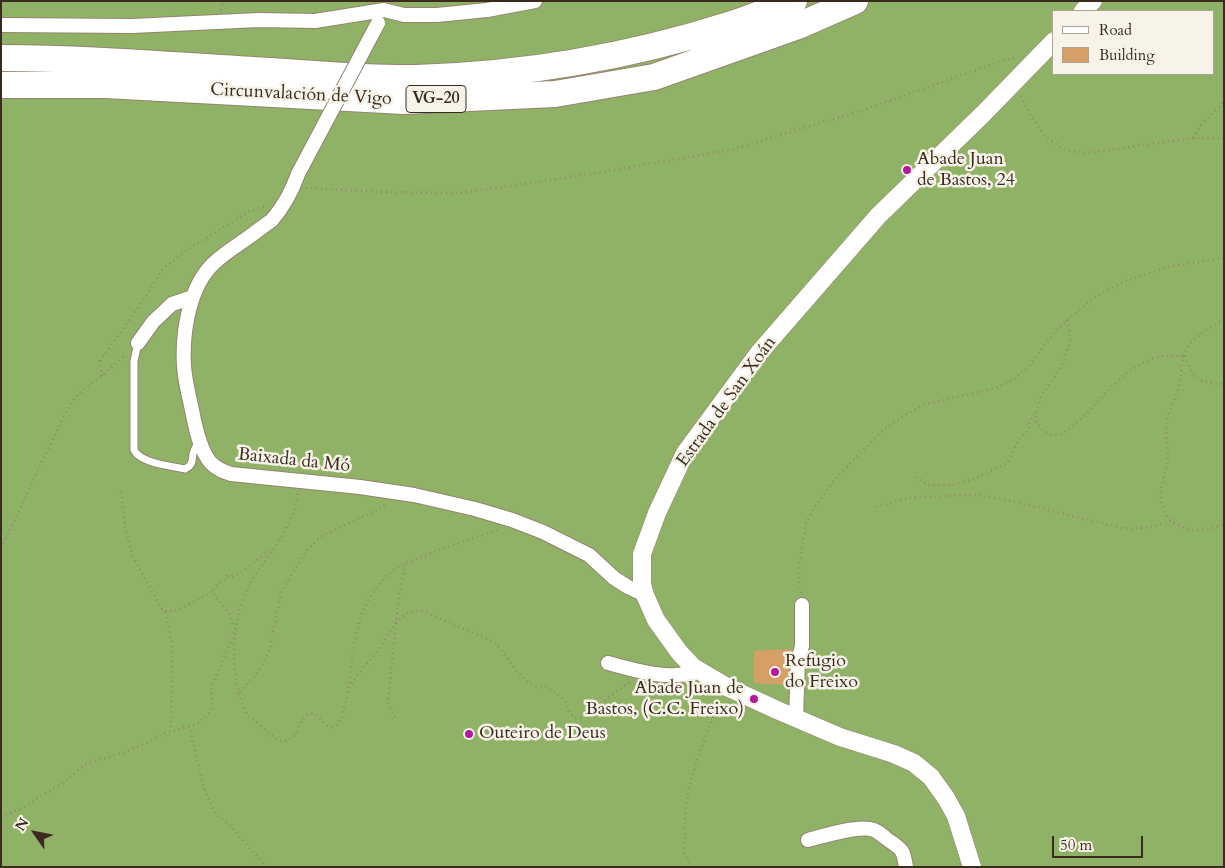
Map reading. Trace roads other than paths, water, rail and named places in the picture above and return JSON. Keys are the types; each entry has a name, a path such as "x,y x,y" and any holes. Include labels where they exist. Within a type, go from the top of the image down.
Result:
{"highway":[{"name":"Circunvalación de Vigo","path":"1,58 96,60 370,78 455,76 569,64 619,54 731,24 794,1"},
{"name":"Circunvalación de Vigo","path":"1,85 105,86 404,101 555,94 654,77 798,26 855,1"}],"street":[{"path":"1,25 132,26 258,20 315,22 387,6 404,14 437,15 487,10 535,1"},
{"path":"1084,10 1093,1"},
{"name":"Baixada da Mó","path":"387,6 285,204 271,221 214,263 202,276 193,297 184,341 184,366 196,430 204,453 210,463 218,469 231,474 299,480 397,493 475,509 512,520 543,532 589,555 614,578 645,595"},
{"name":"Estrada de San Xoán","path":"972,867 956,816 946,798 931,777 914,763 894,754 840,737 796,718 727,688 693,667 679,652 656,620 642,584 642,554 657,513 685,453 758,354 878,216 983,114 1048,46"},
{"path":"138,343 153,322 172,304 193,297"},
{"path":"796,718 798,661 802,646 802,605"},
{"path":"608,663 644,672 674,676 700,671"},
{"path":"808,840 859,828 868,828 874,830 903,852 906,867"}],"lane":[{"path":"138,343 134,361 135,453 152,462 185,469 191,466 193,453 200,440"}],"place":[{"name":"Abade Juan de Bastos, 24","path":"907,170"},
{"name":"Refugio do Freixo","path":"775,672"},
{"name":"Abade Juan de Bastos, (C.C. Freixo)","path":"754,699"},
{"name":"Outeiro de Deus","path":"469,734"}]}
